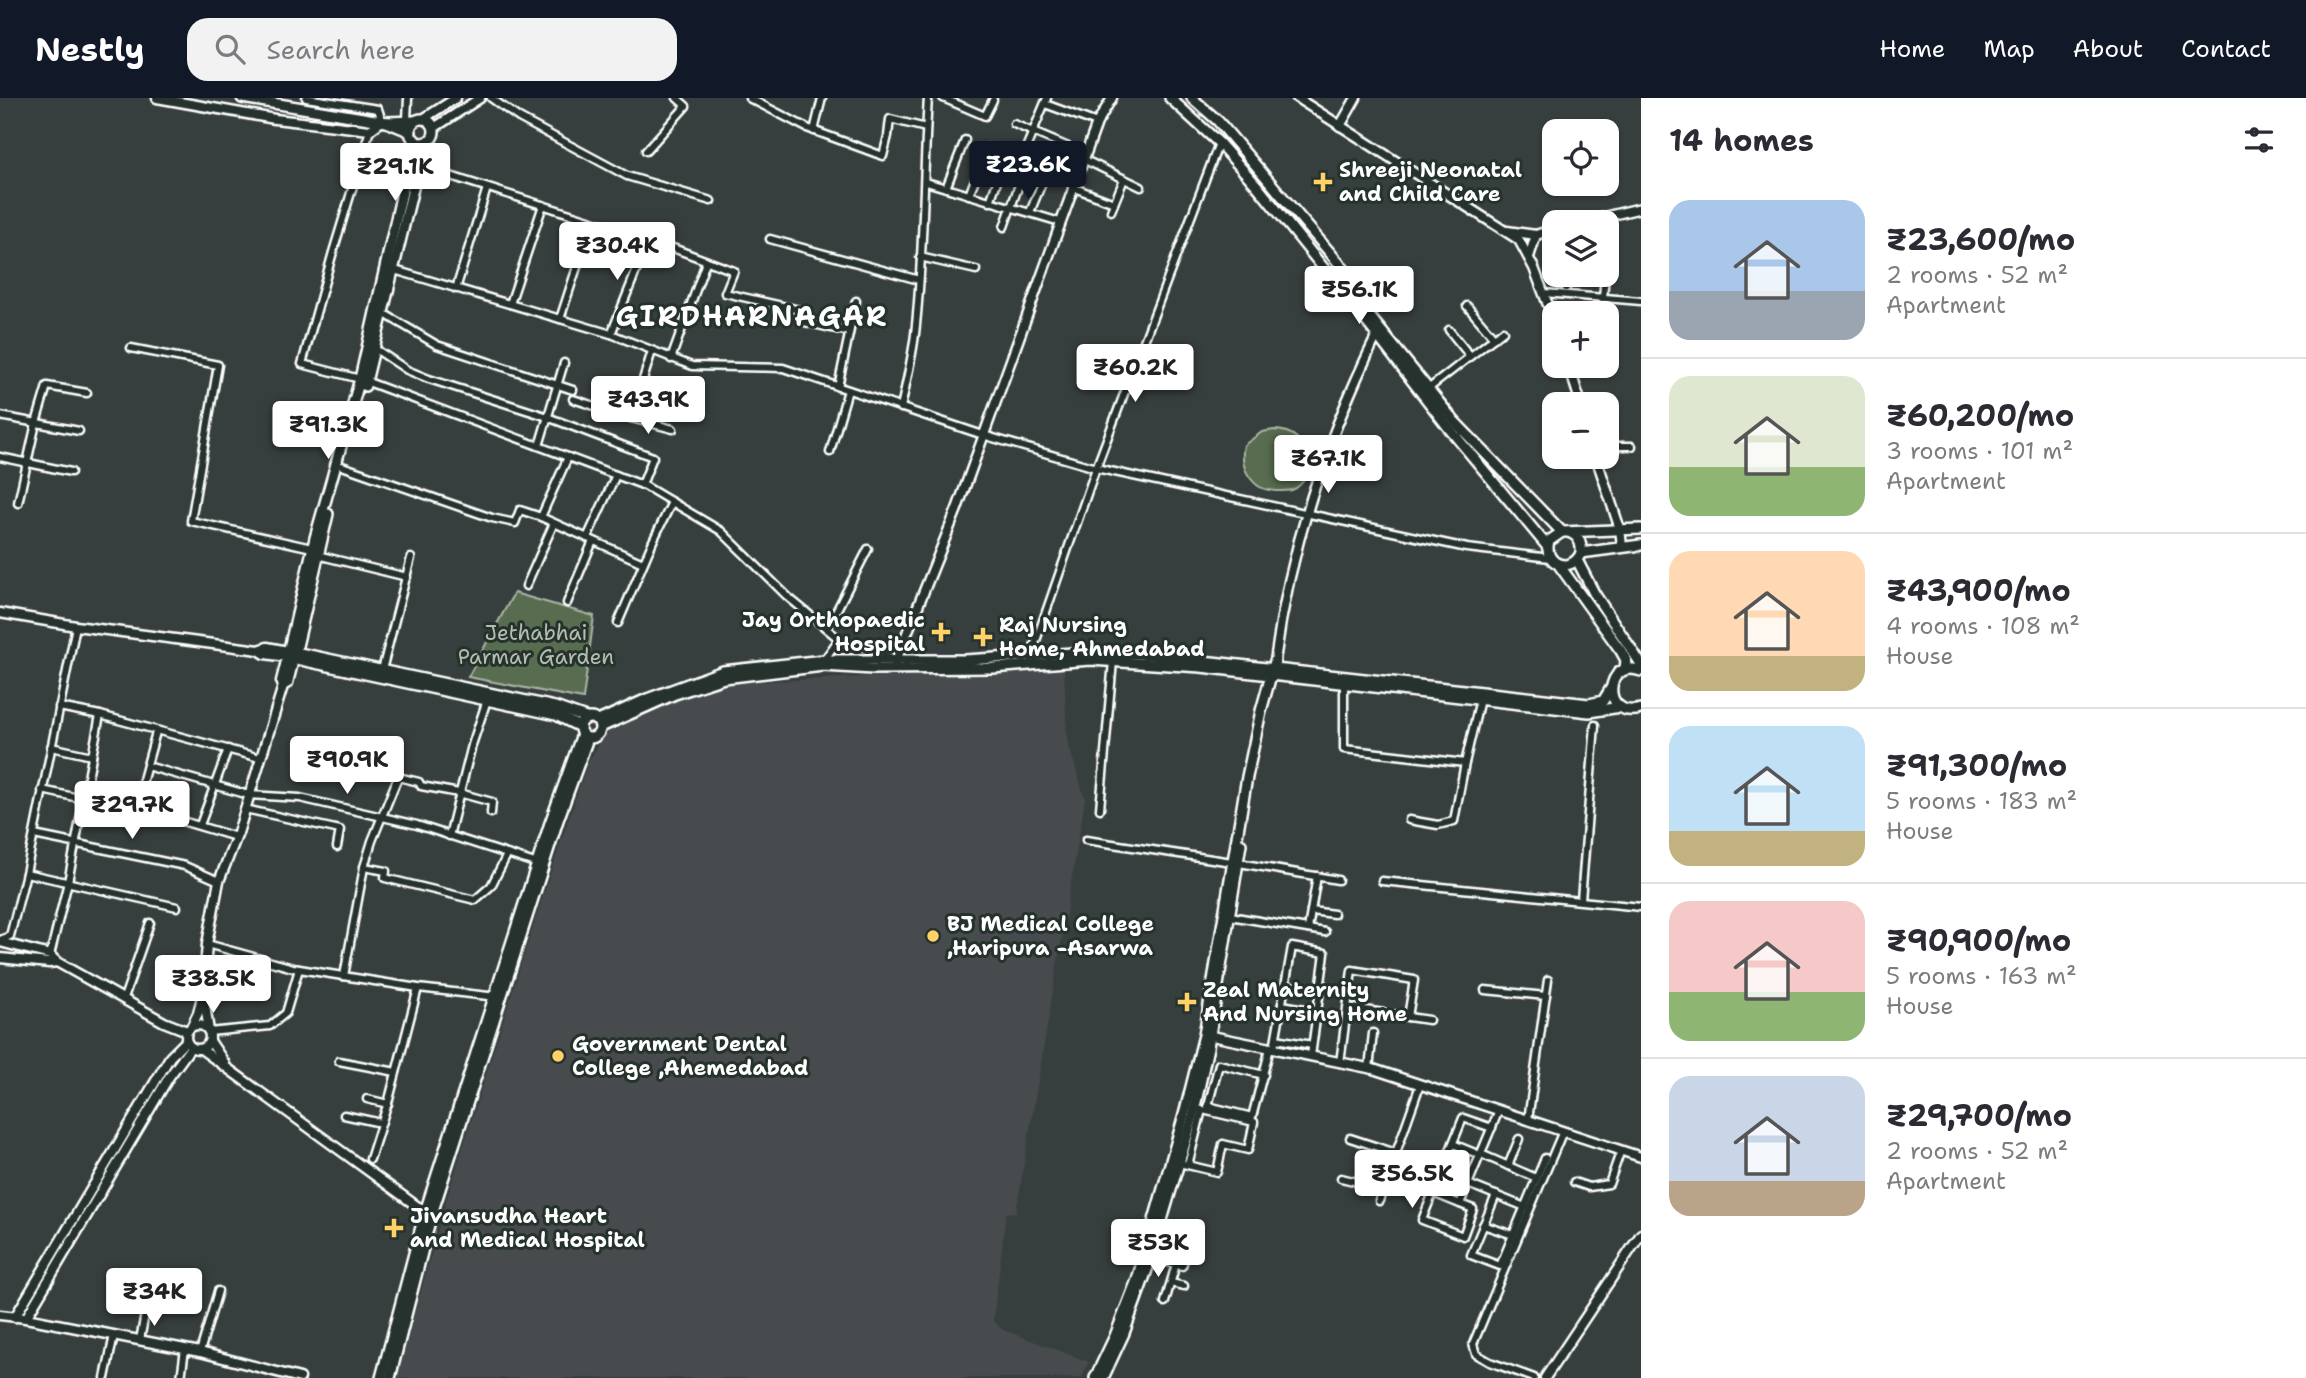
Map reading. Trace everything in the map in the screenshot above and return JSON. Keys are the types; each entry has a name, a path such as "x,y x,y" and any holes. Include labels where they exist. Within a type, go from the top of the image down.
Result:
{"main road":[{"path":"242,98 385,121 430,122 434,128 431,139 425,143 390,269 342,466 315,552"},
{"path":"1170,98 1219,143 1455,422 1565,532 1573,534 1580,542 1579,556 1594,593 1641,664"},
{"path":"599,724 723,678 824,666 895,665 1087,652 1140,654 1589,704 1603,701 1618,673 1625,669 1626,660 1559,565 1550,558 1547,546 1448,428 1351,292 1231,148 1179,98"},
{"path":"1192,98 1218,121 1349,275 1351,292"},
{"path":"291,655 315,552 383,313 415,120"},
{"path":"385,121 425,143"},
{"path":"1547,546 1552,536 1565,532 1641,528"},
{"path":"1559,565 1569,565 1579,556 1622,546 1641,545"},
{"path":"291,655 382,670 555,707 593,718 599,724"},
{"path":"291,655 555,715 583,733 597,736 599,724"},
{"path":"599,724 647,699 723,671 824,660 993,668 1090,660 1273,669 1344,683 1589,712 1620,707 1632,711 1641,709"},
{"path":"1618,673 1630,668 1641,671"},
{"path":"1103,1378 1124,1333 1151,1257 1183,1164 1198,1109 1207,1035 1236,862 1273,669"},
{"path":"1611,688 1613,699 1620,707"},
{"path":"381,1378 428,1214 558,820 586,718"},
{"path":"499,997 537,864 583,733"},
{"path":"1095,1378 1115,1336 1150,1240 1207,1035 1230,916 1236,862"},
{"path":"390,1378 428,1214"}],"street":[{"path":"157,98 275,119 370,130 385,121 378,109 354,101 306,98"},
{"path":"408,98 415,120 456,98"},
{"path":"434,128 480,98"},
{"path":"491,98 519,118 627,176 711,201"},
{"path":"646,151 687,106 677,98"},
{"path":"750,98 814,131 883,156 890,119 926,128"},
{"path":"814,131 822,98"},
{"path":"901,408 915,336 926,182 928,98"},
{"path":"943,98 985,116 993,100"},
{"path":"370,130 302,360 306,366 363,380 642,485 721,531 788,597 839,639 879,651 895,665 957,509 1097,123 1112,98"},
{"path":"1297,98 1519,240 1547,301"},
{"path":"1340,126 1356,98"},
{"path":"1026,148 1046,101 1097,123"},
{"path":"1014,124 1141,187"},
{"path":"946,188 965,140"},
{"path":"1030,657 1096,468 1219,143"},
{"path":"969,195 987,148"},
{"path":"990,202 1006,156"},
{"path":"1004,227 1026,165"},
{"path":"419,166 649,239 734,271 725,293 800,310"},
{"path":"1030,212 1047,171"},
{"path":"1111,211 1124,179"},
{"path":"926,182 1060,222"},
{"path":"1073,187 1114,203"},
{"path":"456,289 487,188"},
{"path":"510,304 543,205"},
{"path":"1619,213 1641,208"},
{"path":"560,319 592,221"},
{"path":"1505,230 1535,235 1542,233"},
{"path":"1529,257 1535,235"},
{"path":"611,334 649,239"},
{"path":"770,239 919,280"},
{"path":"920,257 976,270"},
{"path":"671,359 706,262"},
{"path":"390,269 611,334 692,366 783,368 983,435 1096,468 1467,548 1550,558"},
{"path":"1603,298 1604,287"},
{"path":"1544,293 1641,301"},
{"path":"838,387 856,301"},
{"path":"1467,306 1493,338"},
{"path":"383,313 437,345 573,390"},
{"path":"804,322 849,332"},
{"path":"1449,330 1470,356"},
{"path":"1428,389 1503,331"},
{"path":"1273,669 1307,513 1347,398 1379,333"},
{"path":"131,348 218,365 191,521 407,578"},
{"path":"374,348 407,370 429,379 547,417 653,457 642,485"},
{"path":"631,418 652,351"},
{"path":"539,446 564,363"},
{"path":"19,503 47,386 87,393"},
{"path":"830,452 848,390"},
{"path":"573,399 673,429"},
{"path":"0,416 79,431"},
{"path":"1619,446 1632,446"},
{"path":"0,457 71,472"},
{"path":"541,517 568,457"},
{"path":"342,466 492,518 515,523 520,510 643,563"},
{"path":"1600,469 1620,528 1622,546"},
{"path":"567,603 616,475"},
{"path":"618,623 672,502"},
{"path":"526,586 554,523"},
{"path":"827,629 868,549"},
{"path":"382,670 411,558"},
{"path":"0,613 258,650 265,654 291,655 281,681 283,686 245,809 219,881 207,944 203,993 198,1013 190,1028 188,1044 26,1318"},
{"path":"0,941 10,936 26,873 76,625"},
{"path":"824,660 839,639"},
{"path":"1100,808 1113,661"},
{"path":"1344,683 1344,749 1465,763"},
{"path":"1409,820 1438,825 1454,821 1480,699"},
{"path":"449,836 472,745 487,700"},
{"path":"59,707 100,715 260,758"},
{"path":"50,955 68,882 100,715"},
{"path":"1581,900 1595,724"},
{"path":"133,816 156,732"},
{"path":"51,747 92,756"},
{"path":"200,825 228,749"},
{"path":"147,766 249,795 300,798 382,817 537,864"},
{"path":"344,976 364,867 398,777 419,782 421,786 492,802 491,813"},
{"path":"43,790 111,805"},
{"path":"135,807 236,837"},
{"path":"245,809 340,830 337,847"},
{"path":"34,835 185,866 219,881"},
{"path":"1086,840 1338,880"},
{"path":"364,867 386,871 385,878 475,900 491,886 507,855"},
{"path":"26,873 177,907"},
{"path":"1308,929 1318,876"},
{"path":"1382,881 1641,907"},
{"path":"1311,911 1334,914"},
{"path":"1230,916 1325,932"},
{"path":"124,998 150,923"},
{"path":"0,941 50,955 57,962 164,1022 190,1028 200,1025 210,1036 228,1067"},
{"path":"207,944 299,969 418,988 499,997"},
{"path":"1264,1075 1219,1064 1209,1106 1252,1117 1276,1038 1292,947 1325,953 1311,1056"},
{"path":"0,958 49,964 57,962"},
{"path":"210,1036 270,1026 286,1013 299,969"},
{"path":"1340,1063 1352,970 1414,980 1408,1017"},
{"path":"1528,1120 1548,980"},
{"path":"1285,985 1320,991"},
{"path":"370,1159 388,1104 418,988"},
{"path":"1485,990 1546,996"},
{"path":"201,1049 210,1036 203,993"},
{"path":"1282,1005 1317,1011"},
{"path":"1347,1007 1429,1020"},
{"path":"1369,1069 1373,1033"},
{"path":"1207,1035 1369,1069 1641,1157"},
{"path":"1276,1038 1312,1045"},
{"path":"188,1044 201,1049 228,1067 428,1214"},
{"path":"15,1317 170,1057 188,1044"},
{"path":"339,1061 396,1072"},
{"path":"1379,1201 1420,1085"},
{"path":"368,1099 388,1104"},
{"path":"1183,1164 1217,1172 1223,1144 1248,1150 1254,1122 1198,1109"},
{"path":"1461,1204 1499,1110"},
{"path":"344,1115 381,1123"},
{"path":"1433,1193 1473,1209 1463,1236 1422,1220 1463,1118 1492,1128"},
{"path":"1534,1378 1490,1362 1476,1354 1474,1344 1563,1131"},
{"path":"1350,1139 1396,1153"},
{"path":"1508,1166 1519,1139"},
{"path":"1453,1143 1536,1178"},
{"path":"1574,1182 1589,1187 1609,1184 1621,1150"},
{"path":"1496,1195 1471,1255 1500,1266 1545,1158"},
{"path":"1341,1178 1383,1188"},
{"path":"1468,1184 1525,1207"},
{"path":"1483,1225 1513,1235"},
{"path":"1545,1378 1641,1234"},
{"path":"1151,1257 1182,1266 1188,1248"},
{"path":"1165,1302 1176,1264"},
{"path":"1171,1283 1184,1286"},
{"path":"200,1352 218,1291"},
{"path":"138,1296 175,1305"},
{"path":"140,1340 148,1298"},
{"path":"0,1315 200,1352 280,1375 300,1378"},
{"path":"105,1378 114,1335"},
{"path":"181,1378 185,1349"}],"shaded area":[{"path":"1058,668 1064,671 1067,740 1085,799 1016,1212 1006,1213 993,1321 1003,1330 1089,1362 1081,1378 397,1378 446,1201 539,908 588,762 607,732 671,703 730,683"}],"green space":[{"path":"1262,432 1287,432 1297,438 1304,446 1307,456 1306,476 1300,485 1292,490 1262,488 1254,483 1245,468 1244,445"},
{"name":"Jethabhai Parmar Garden","path":"514,593 594,616 583,699 468,677"}],"place":[{"name":"Shreeji Neonatal and Child Care","path":"1323,182"},
{"name":"Jay Orthopaedic Hospital","path":"941,632"},
{"name":"Raj Nursing Home, Ahmedabad","path":"983,637"},
{"name":"BJ Medical College ,Haripura -Asarwa","path":"933,936"},
{"name":"Zeal Maternity And Nursing Home","path":"1187,1002"},
{"name":"Government Dental College ,Ahemedabad","path":"558,1056"},
{"name":"Jivansudha Heart and Medical Hospital","path":"394,1228"}],"district":[{"name":"GIRDHARNAGAR","path":"752,316"}]}
